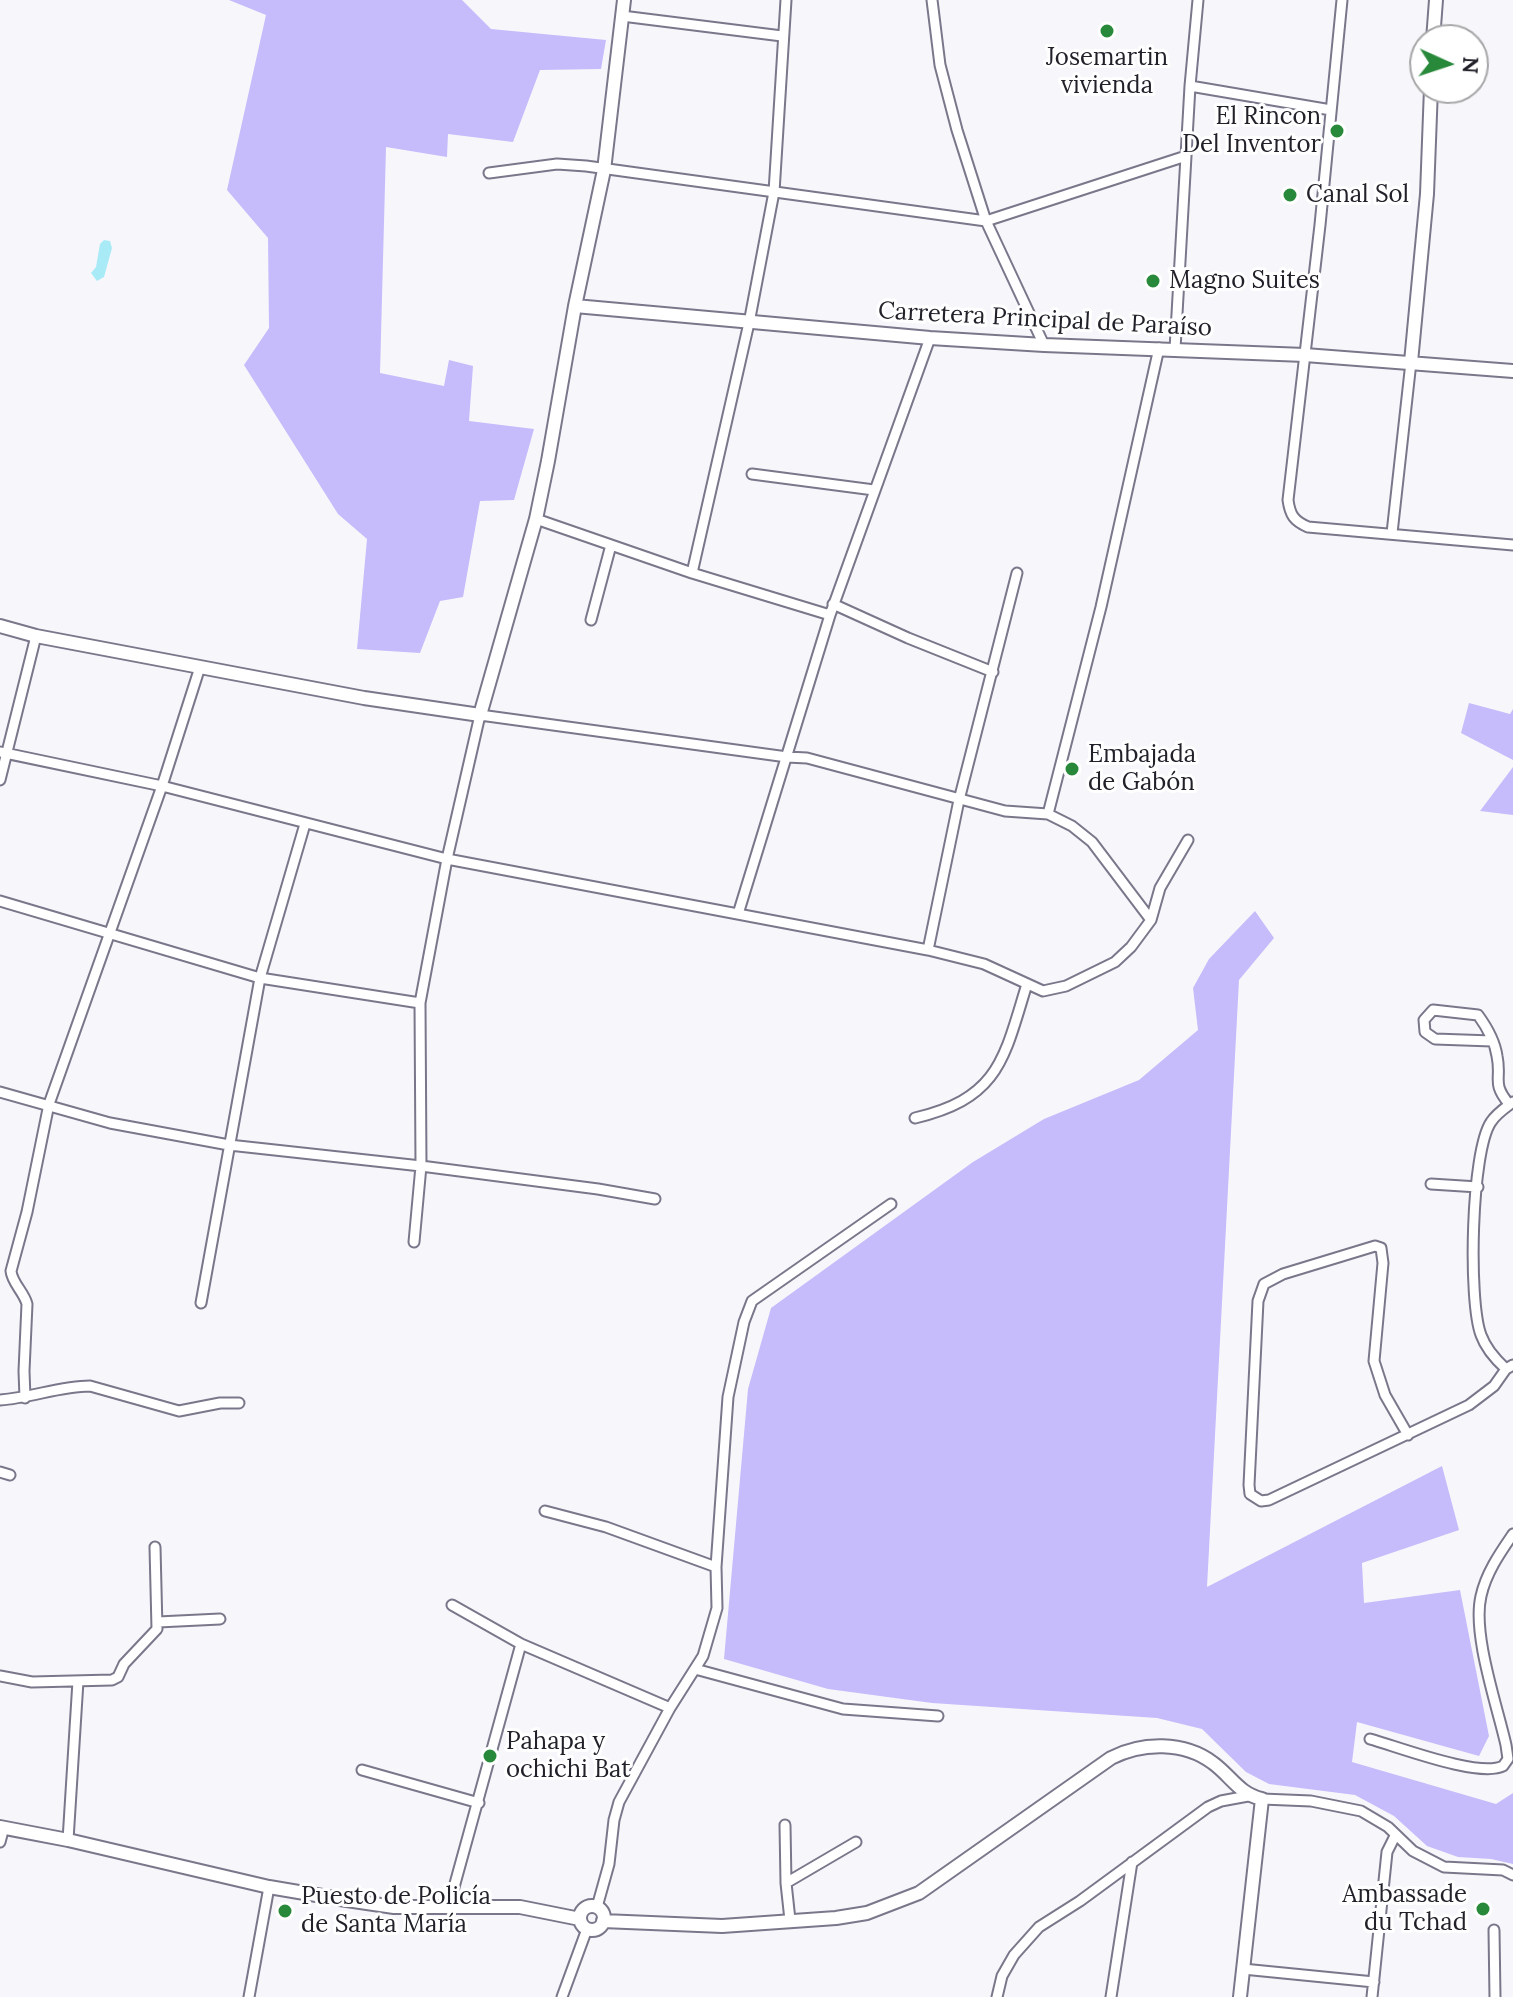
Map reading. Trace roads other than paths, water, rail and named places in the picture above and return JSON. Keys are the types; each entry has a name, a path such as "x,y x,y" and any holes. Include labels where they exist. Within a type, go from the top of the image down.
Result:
{"street":[{"path":"414,1242 421,1166 420,1003 447,859 480,715 536,519 575,306 604,170 624,0"},
{"path":"692,573 749,323 774,192 786,0"},
{"path":"932,0 940,65 986,221 1044,345"},
{"path":"1175,349 1198,0"},
{"path":"1342,0 1288,500 1290,513 1297,523 1308,527 1513,545"},
{"path":"1434,24 1436,0"},
{"path":"622,16 782,36"},
{"path":"1190,86 1331,110"},
{"path":"1392,533 1427,194 1430,104"},
{"path":"489,173 557,164 586,166 986,221 1186,156"},
{"name":"Carretera Principal de Paraíso","path":"575,306 930,338 1305,355 1513,371"},
{"path":"738,914 833,604 930,338"},
{"path":"1048,814 1097,621 1159,348"},
{"path":"752,474 874,490"},
{"path":"536,519 692,573 830,615"},
{"path":"591,620 611,545"},
{"path":"928,950 959,800 1017,573"},
{"path":"833,604 993,672"},
{"path":"0,626 36,636 364,698 807,758 1005,811 1048,814 1072,826 1092,842 1151,920"},
{"path":"0,780 4,753 36,636"},
{"path":"25,1398 27,1304 11,1271 27,1212 49,1104 162,786 200,667"},
{"path":"4,753 162,786 447,859 928,950 984,964 1027,984 1051,991 1115,962 1131,947 1151,920 1160,888 1188,840"},
{"path":"201,1303 260,978 305,824"},
{"path":"0,901 260,978 420,1003"},
{"path":"915,1118 953,1106 986,1084 1004,1056 1027,984"},
{"path":"1408,1435 1385,1395 1374,1361 1383,1263 1381,1248 1375,1246 1283,1274 1264,1284 1258,1301 1250,1494 1261,1501 1269,1500 1408,1435 1469,1405 1494,1386 1510,1367 1488,1350 1480,1333 1474,1304 1472,1264 1482,1147 1489,1124 1511,1103 1497,1085 1499,1064 1492,1041 1485,1025 1474,1014 1433,1010 1424,1020 1425,1032 1435,1039 1492,1041"},
{"path":"0,1092 110,1123 229,1145 421,1166 655,1199"},
{"path":"1431,1184 1478,1187"},
{"path":"597,1907 609,1864 619,1802 670,1708 703,1656 717,1608 716,1567 728,1397 744,1322 752,1301 891,1204"},
{"path":"0,1400 90,1386 179,1411 220,1403 239,1403"},
{"path":"545,1511 606,1527 716,1567"},
{"path":"1370,1739 1464,1767 1486,1770 1503,1766 1508,1759 1479,1614 1485,1580 1513,1534"},
{"path":"0,1676 32,1682 112,1680 118,1677 124,1664 157,1629 155,1547"},
{"path":"452,1605 521,1644 670,1708"},
{"path":"158,1622 220,1619"},
{"path":"448,1909 521,1644"},
{"path":"695,1669 843,1709 938,1716"},
{"path":"68,1840 78,1681"},
{"path":"603,1921 699,1927 853,1916 919,1893 1111,1758 1133,1749 1161,1745 1203,1757 1248,1796"},
{"path":"362,1770 479,1803"},
{"path":"997,1997 1002,1976 1014,1955 1039,1927 1080,1901 1208,1807 1221,1801 1248,1796 1351,1808 1379,1820 1413,1851 1444,1867 1503,1870 1513,1875"},
{"path":"1240,1997 1262,1799"},
{"path":"785,1825 790,1920"},
{"path":"0,1842 2,1827 269,1887 394,1907 520,1907 584,1924 599,1928 603,1913 597,1907 585,1908 584,1924 562,1997"},
{"path":"1372,1997 1387,1852 1395,1836"},
{"path":"786,1883 856,1842"},
{"path":"1111,1997 1132,1862"},
{"path":"249,1997 269,1887"},
{"path":"1494,1930 1495,1997"},
{"path":"1243,1969 1374,1982"}],"water":[{"path":"104,240 110,241 112,248 104,277 97,281 91,273 96,267 100,244"}],"place":[{"name":"Josemartin vivienda","path":"1107,31"},
{"name":"El Rincon Del Inventor","path":"1337,131"},
{"name":"Canal Sol","path":"1290,195"},
{"name":"Magno Suites","path":"1153,281"},
{"name":"Embajada de Gabón","path":"1072,769"},
{"name":"Pahapa y ochichi Bat","path":"490,1756"},
{"name":"Ambassade du Tchad","path":"1483,1909"},
{"name":"Puesto de Policía de Santa María","path":"285,1911"}]}
